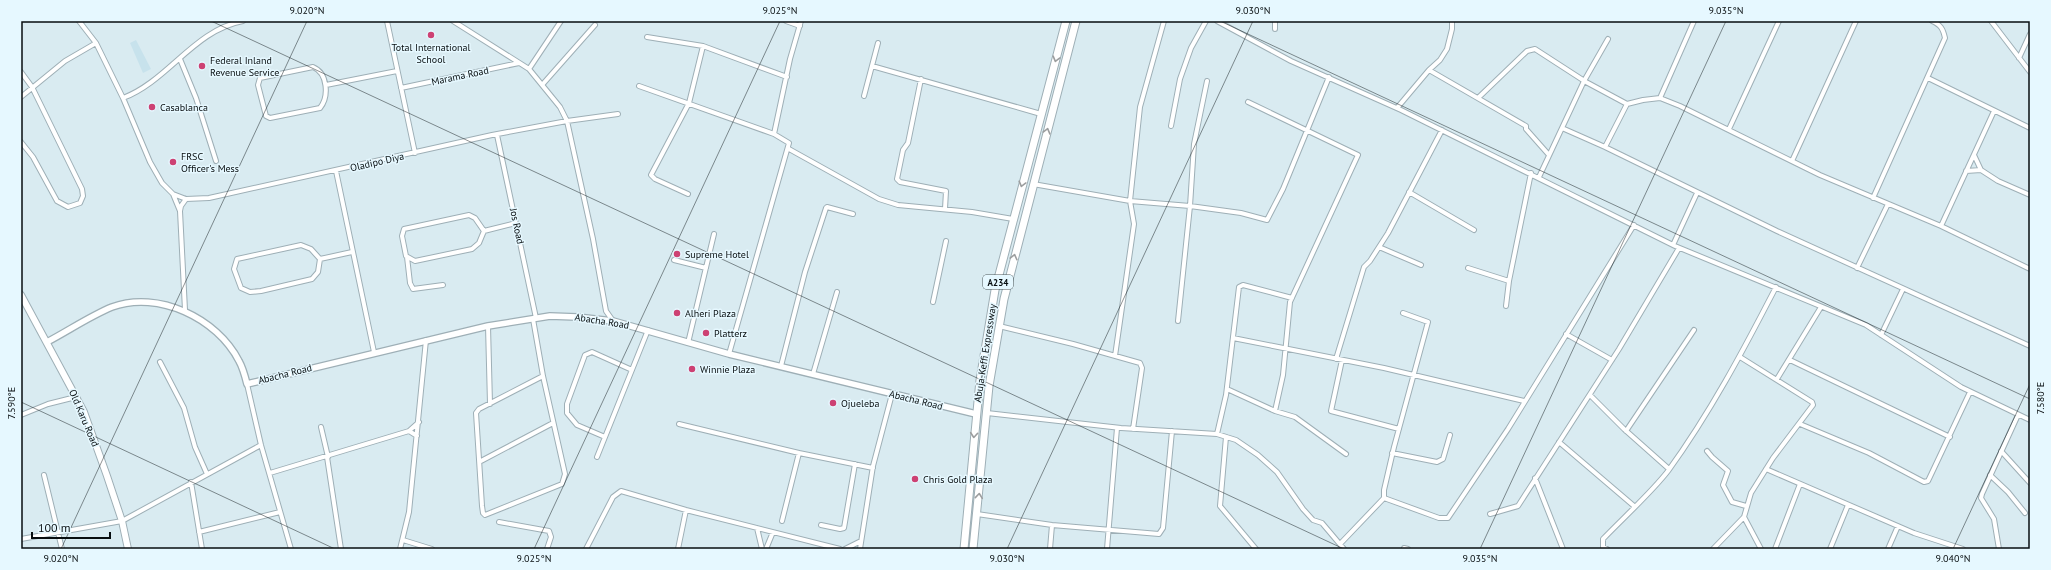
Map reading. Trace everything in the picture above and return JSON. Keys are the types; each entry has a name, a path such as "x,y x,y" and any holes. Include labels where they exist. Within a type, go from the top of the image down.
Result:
{"highway":[{"name":"Abuja-Keffi Expressway","path":"964,549 976,414 983,361 996,290 1066,21"},
{"name":"Abuja-Keffi Expressway","path":"973,549 987,413 999,326 1010,272 1076,21"}],"main road":[{"name":"Old Karu Road","path":"21,296 84,412 122,521 128,549"}],"street":[{"path":"79,21 96,43 123,98 150,162 162,183 173,194 180,211"},
{"path":"123,98 150,84 210,33 232,23 242,21"},
{"path":"386,21 415,153"},
{"path":"453,21 529,69 560,107 567,121 593,239 606,311 613,321"},
{"path":"529,69 561,21"},
{"path":"786,21 800,26"},
{"path":"774,134 801,21"},
{"path":"1115,356 1134,224 1130,201 1140,107 1164,21"},
{"path":"1171,126 1180,79 1191,48 1206,21"},
{"path":"1217,21 1290,60 1397,108 1539,177 1679,248 1866,325 1970,392 2030,420"},
{"path":"1274,29 1275,21"},
{"path":"1397,108 1429,70 1440,60 1447,49 1452,21"},
{"path":"1660,98 1694,21"},
{"path":"1729,129 1779,21"},
{"path":"1792,161 1856,21"},
{"path":"1873,198 1946,38 1944,29 1939,24 1932,21"},
{"path":"1991,21 2030,72"},
{"path":"542,85 595,25"},
{"path":"2019,58 2030,34"},
{"path":"647,37 703,46 787,77"},
{"path":"1539,177 1584,81 1608,39"},
{"path":"21,97 65,62 96,43"},
{"path":"864,96 878,43"},
{"path":"688,194 655,179 651,175 689,103 703,46"},
{"path":"1478,98 1530,49 1535,49 1584,81 1627,104 1660,98 1729,129 1792,161 1873,198 1941,226 2030,270"},
{"path":"180,59 196,98 216,161"},
{"name":"Marama Road","path":"401,88 520,63"},
{"path":"872,66 1041,114"},
{"path":"313,67 320,72 326,85 325,101 320,108 270,118 264,114 258,85 260,78 313,67"},
{"path":"1429,70 1526,126 1526,129 1548,155"},
{"path":"326,85 397,71"},
{"path":"21,72 32,87 82,189 83,196 80,203 68,207 57,201 33,157 21,142"},
{"path":"1033,184 1130,201 1190,206 1241,213 1267,220 1308,131 1329,77"},
{"path":"1928,78 2030,128"},
{"path":"921,79 908,143 903,150 897,179 900,182 946,191 945,209"},
{"path":"1178,321 1190,206 1194,144 1207,81"},
{"path":"639,86 774,134 788,141 788,149 765,224 729,354"},
{"path":"1248,102 1356,153 1358,158 1289,306 1283,375 1275,411"},
{"path":"1606,147 1627,104"},
{"path":"1941,226 1994,111"},
{"name":"Oladipo Diya","path":"186,199 209,198 497,135 567,121 618,114"},
{"path":"1562,128 1606,147 1697,193 1857,268 2030,346"},
{"path":"1336,359 1364,266 1379,247 1442,130"},
{"name":"Jos Road","path":"481,461 482,506 483,513 485,515 562,484 565,474 543,376 535,318 497,135"},
{"path":"788,149 879,199 898,205 945,209 1013,220"},
{"path":"1974,155 1981,170 1998,181 2030,193"},
{"path":"1966,171 1981,170"},
{"path":"336,171 374,352"},
{"path":"1506,306 1509,281 1531,174"},
{"path":"1409,192 1474,230"},
{"path":"1673,245 1697,193"},
{"path":"173,194 186,199 181,206 180,211 185,310"},
{"path":"1857,268 1888,204"},
{"path":"781,366 805,272 826,208 828,206 853,214"},
{"path":"443,285 412,289 402,236 404,229 469,215 475,218 484,231"},
{"path":"484,231 516,223"},
{"path":"1384,498 1439,518 1448,518 1524,401 1634,225"},
{"path":"407,257 415,262 472,249 479,243 484,231"},
{"path":"688,343 714,234"},
{"path":"933,302 946,241"},
{"path":"302,245 311,249 320,259 318,272 312,279 256,292 250,292 241,288 234,269 237,260 242,258 302,245"},
{"path":"1379,247 1421,265"},
{"path":"1490,514 1516,508 1612,360 1679,248"},
{"path":"320,259 352,252"},
{"path":"674,260 706,268"},
{"path":"1468,268 1509,281"},
{"path":"1217,434 1227,389 1239,287 1292,298"},
{"path":"1607,549 1603,546 1603,539 1669,469 1706,414 1740,357 1776,287"},
{"path":"1881,335 1903,289"},
{"path":"813,374 837,292"},
{"path":"47,342 111,307 130,302 158,304 185,310 211,327 227,343 239,361 248,384 261,444 291,549"},
{"path":"1777,379 1821,307"},
{"path":"1340,544 1384,498 1384,490 1392,453 1428,322 1403,313"},
{"name":"Abacha Road","path":"248,384 374,352 488,326 550,316 577,317 613,321 729,354 976,414"},
{"path":"488,326 490,404"},
{"path":"999,326 1142,364 1133,429"},
{"path":"597,457 648,330"},
{"path":"1626,431 1694,330"},
{"path":"1566,334 1612,360"},
{"path":"1233,338 1413,375 1524,401"},
{"path":"400,549 408,512 419,422 426,340"},
{"path":"605,437 577,425 567,413 567,404 586,355 592,352 632,370"},
{"path":"1713,549 1744,518 1746,506 1751,493 1766,469 1812,408 1812,402 1740,357"},
{"path":"1342,360 1331,411 1399,429"},
{"path":"1790,360 1950,437"},
{"path":"160,362 184,408 195,447 207,474"},
{"path":"543,376 479,409 476,416 481,461 553,423"},
{"path":"1227,389 1275,411 1295,417 1346,454"},
{"path":"1800,424 1868,453 1924,482 1928,481 1931,477 1970,392"},
{"path":"860,549 873,468 892,394"},
{"path":"1590,395 1626,431 1669,469"},
{"path":"21,415 48,404 76,397"},
{"path":"987,413 1118,428 1217,434 1236,440 1263,459 1277,472 1314,520 1322,523 1344,549"},
{"path":"1999,549 1994,519 1981,498 1990,474 2018,415"},
{"path":"270,473 328,457 409,431 419,422"},
{"path":"679,424 799,453 873,468"},
{"path":"321,427 328,457 341,549"},
{"path":"1107,549 1118,428"},
{"path":"409,431 417,436"},
{"path":"977,514 1052,525 1109,531 1159,534 1162,532 1172,432"},
{"path":"1392,453 1437,462 1443,459 1450,435"},
{"path":"1226,437 1220,506 1256,549"},
{"path":"1559,442 1634,506"},
{"path":"21,539 122,521 261,444"},
{"path":"1707,451 1712,458 1728,471 1723,485 1732,502 1746,506"},
{"path":"2001,451 2030,483"},
{"path":"782,520 799,453"},
{"path":"821,525 840,529 844,528 855,464"},
{"path":"1766,469 1948,547 1963,549"},
{"path":"1990,474 2025,512"},
{"path":"44,475 62,549"},
{"path":"1535,478 1563,549"},
{"path":"191,482 202,549"},
{"path":"1774,549 1800,484"},
{"path":"586,549 613,497 622,491 686,510 840,549"},
{"path":"1830,549 1848,505"},
{"path":"678,549 686,510"},
{"path":"199,532 280,512"},
{"path":"1744,518 1761,549"},
{"path":"499,522 549,531 551,537 547,549"},
{"path":"1050,549 1052,525"},
{"path":"1888,549 1898,526"},
{"path":"757,528 762,549"},
{"path":"766,549 773,532"},
{"path":"403,540 432,549"},
{"path":"845,549 861,541"}],"shaded area":[{"path":"136,40 151,69 143,73 130,43"}],"place":[{"name":"Total International School","path":"431,35"},
{"name":"Federal Inland Revenue Service","path":"202,66"},
{"name":"Casablanca","path":"152,107"},
{"name":"FRSC Officer's Mess","path":"173,162"},
{"name":"Supreme Hotel","path":"677,254"},
{"name":"Alheri Plaza","path":"677,313"},
{"name":"Platterz","path":"706,333"},
{"name":"Winnie Plaza","path":"692,369"},
{"name":"Ojueleba","path":"833,403"},
{"name":"Chris Gold Plaza","path":"915,479"}]}
